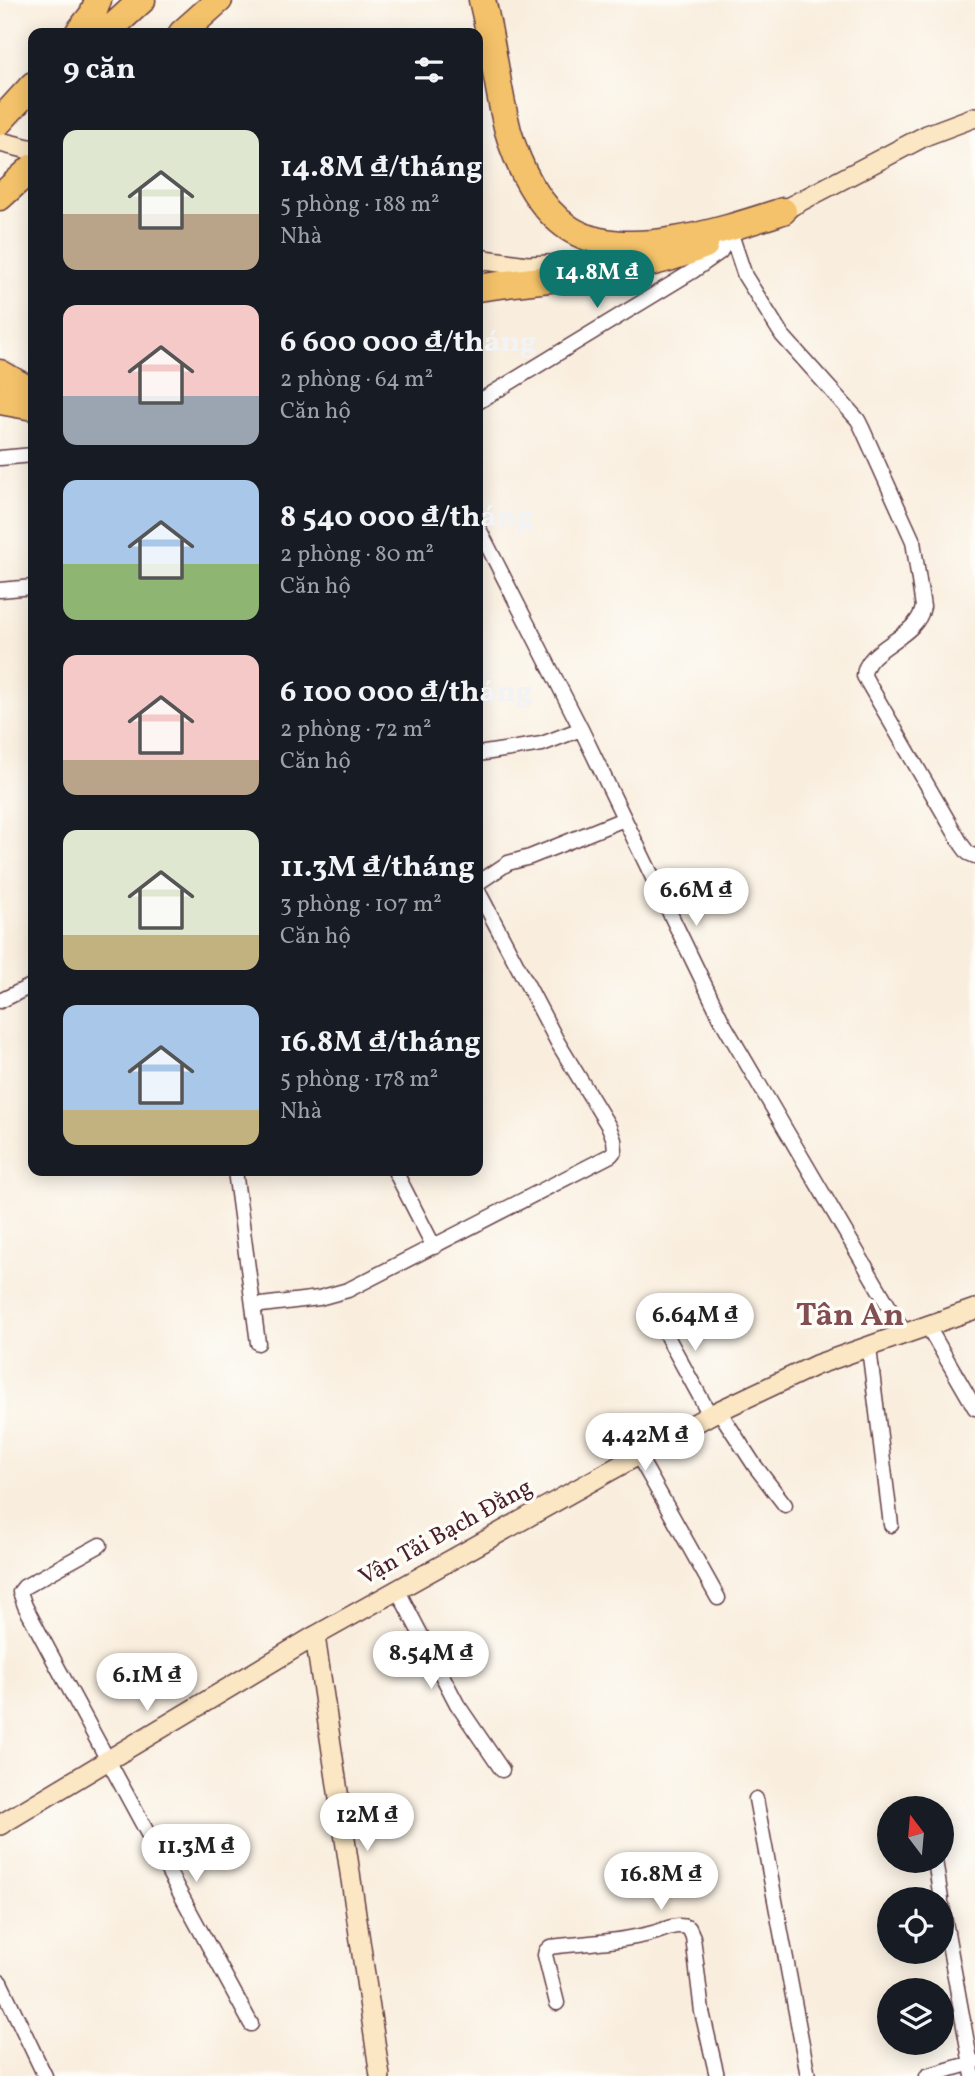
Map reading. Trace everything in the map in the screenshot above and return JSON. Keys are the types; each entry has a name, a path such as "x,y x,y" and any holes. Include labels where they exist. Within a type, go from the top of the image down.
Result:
{"highway":[{"path":"82,28 93,14 99,0"},
{"path":"111,28 142,0"},
{"path":"188,28 219,0"},
{"path":"468,0 478,28"},
{"path":"482,0 497,85 519,164 547,206 571,230 597,240 631,244 678,240 783,211"},
{"path":"0,121 28,90"},
{"path":"0,128 28,103"},
{"path":"0,199 28,168"},
{"path":"483,287 621,270 673,259 731,234"},
{"path":"0,373 28,390"},
{"path":"0,401 28,406"}],"street":[{"path":"483,260 527,266 611,262 677,251 731,234 783,211 927,135 975,117"},
{"path":"0,142 28,160"},
{"path":"483,399 693,271 720,252 731,234"},
{"path":"731,234 745,276 782,335 858,420 913,541 923,607 921,617 910,630 881,651 864,671 864,676 962,845 968,853 975,856"},
{"path":"0,458 28,455"},
{"path":"483,537 722,1021 905,1334"},
{"path":"0,590 28,587"},
{"path":"483,753 542,744 580,729"},
{"path":"483,880 508,863 530,857 624,819"},
{"path":"254,1306 319,1298 348,1290 611,1155 615,1150 609,1128 558,1043 483,900"},
{"path":"0,1001 28,987"},
{"path":"236,1176 258,1343"},
{"path":"398,1176 434,1247"},
{"path":"651,1307 714,1413 785,1506"},
{"name":"Vận Tải Bạch Đằng","path":"0,1825 315,1636 714,1413 816,1365 975,1309"},
{"path":"927,1325 975,1408"},
{"path":"869,1348 891,1525"},
{"path":"638,1455 719,1598"},
{"path":"100,1545 24,1587 20,1592 36,1627 251,2024"},
{"path":"397,1589 457,1704 502,1770"},
{"path":"315,1636 380,2076"},
{"path":"756,1799 808,2076"},
{"path":"557,2003 545,1955 545,1951 550,1947 626,1939 655,1933 676,1924 689,1927 693,1937 702,2012 717,2076"},
{"path":"927,2076 973,2067 953,1964"},
{"path":"0,1982 45,2076"}],"district":[{"name":"Tân An","path":"850,1317"}]}
